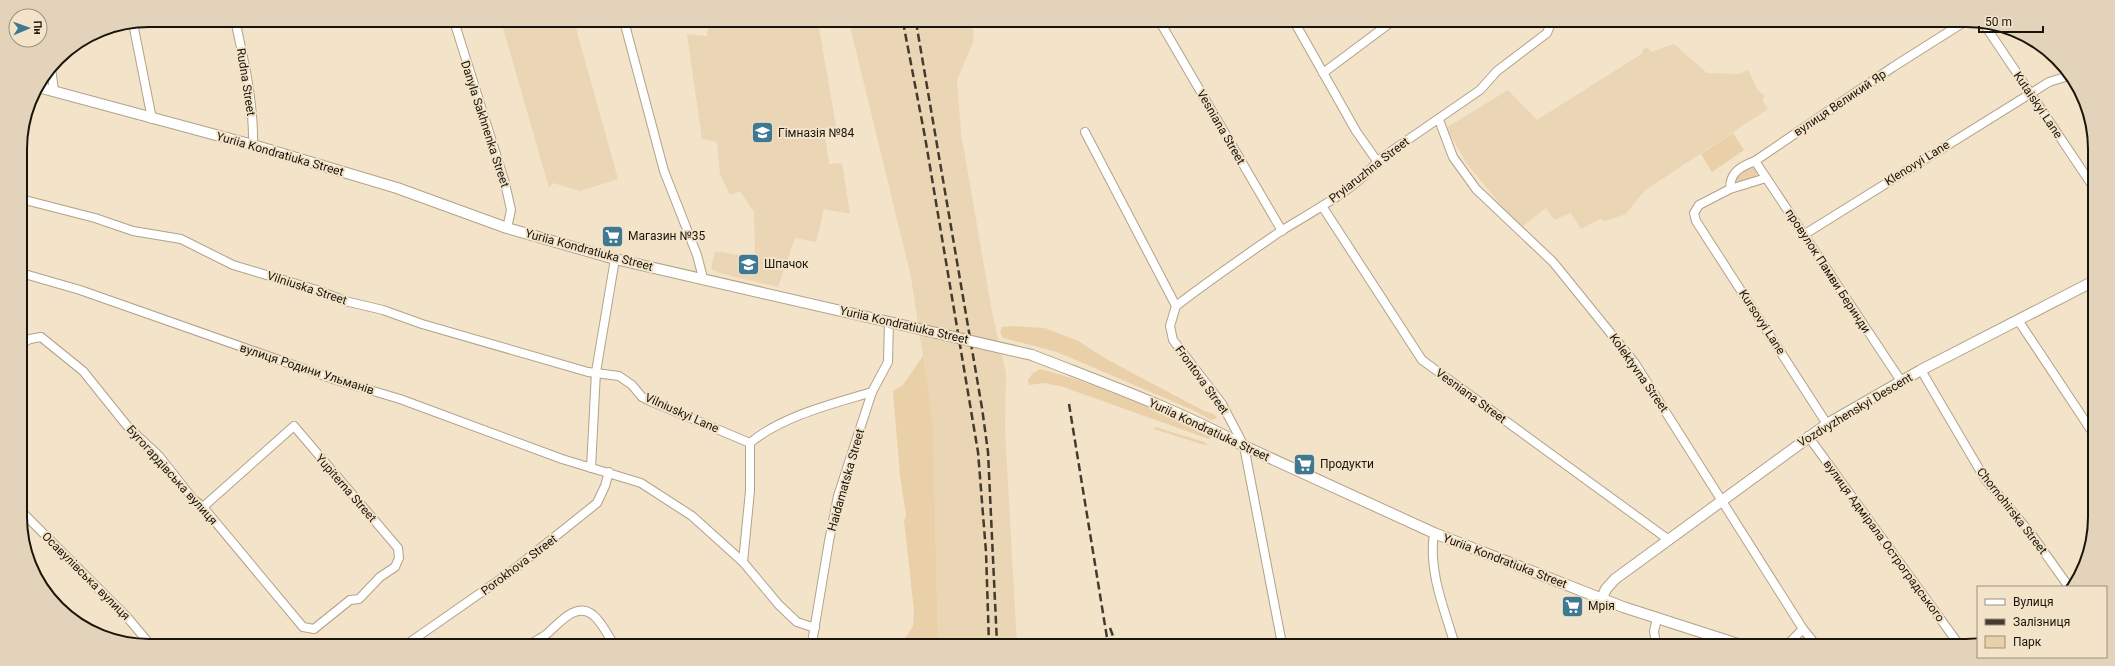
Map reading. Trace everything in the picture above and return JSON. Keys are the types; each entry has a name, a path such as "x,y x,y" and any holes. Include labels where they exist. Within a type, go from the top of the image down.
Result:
{"street":[{"name":"Rudna Street","path":"236,27 246,72 254,128 253,145"},
{"name":"Danyla Sakhnenka Street","path":"456,27 505,183 511,210 507,228"},
{"path":"626,27 664,171 697,254 703,278"},
{"name":"Vesniana Street","path":"1163,27 1282,231"},
{"path":"1297,27 1356,132 1377,161"},
{"path":"1323,73 1385,27"},
{"name":"Pryiaruzhna Street","path":"1176,306 1282,231 1322,206 1371,171 1377,161 1424,128 1439,120 1480,90 1497,72 1547,33 1549,27"},
{"name":"вулиця Великий Яр","path":"1730,189 1730,181 1735,171 1755,161 1956,27"},
{"path":"134,28 152,119"},
{"name":"Kutaiskyi Lane","path":"1987,29 2088,179"},
{"path":"52,75 54,91"},
{"name":"Klenovyi Lane","path":"1804,234 2049,82 2064,77"},
{"name":"Yuriia Kondratiuka Street","path":"43,88 152,119 253,145 397,188 507,228 615,259 703,278 1032,355 1129,393 1215,430 1244,446 1434,533 1657,619 1722,639"},
{"name":"Kolektyvna Street","path":"1439,120 1453,157 1476,189 1553,262 1634,362 1661,402 1720,501 1803,629 1811,639"},
{"path":"1085,132 1176,306"},
{"name":"провулок Памви Беринди","path":"1755,161 1843,296 1901,381"},
{"path":"1730,189 1766,178"},
{"name":"Kursovyi Lane","path":"1730,189 1699,205 1694,213 1696,221 1827,424"},
{"name":"Vilniuska Street","path":"27,201 95,218 133,231 181,240 233,265 320,291 345,301 382,310 422,324 588,372 596,372"},
{"name":"Vesniana Street","path":"1322,206 1422,360 1668,540"},
{"path":"592,468 596,372 615,259"},
{"name":"вулиця Родини Ульманів","path":"27,275 80,290 329,378 400,399 562,459 609,472 641,483 692,516 743,562 779,606 797,622 815,628"},
{"name":"Vozdvyzhenskyi Descent","path":"1602,598 1606,589 1615,579 1808,436 1921,370 2088,284"},
{"name":"Frontova Street","path":"1176,306 1170,326 1172,340 1222,404 1244,446 1281,639"},
{"path":"2018,320 2088,425"},
{"name":"Haidamatska Street","path":"813,639 838,496 872,392 888,362 889,322"},
{"name":"Бугогардівська вулиця","path":"27,341 41,337 83,371 128,427 158,456 193,499 203,508 304,627 314,630"},
{"name":"Chornohirska Street","path":"1921,370 1985,479 2032,534 2067,585"},
{"name":"Vilniuskyi Lane","path":"596,372 619,376 632,385 642,397 750,443"},
{"path":"743,562 750,491 750,443 762,433 814,410 872,392"},
{"name":"Yupiterna Street","path":"203,508 294,426 398,548 399,558 395,567 380,577 359,599 350,600 314,630"},
{"name":"вулиця Адмірала Остроградського","path":"1808,436 1955,639"},
{"name":"Porokhova Street","path":"414,639 512,571 597,503 609,472"},
{"name":"Осавулівська вулиця","path":"27,517 127,617 145,639"},
{"path":"1434,533 1431,549 1436,582 1453,639"},
{"path":"538,639 549,632 555,624 577,611 585,610 595,616 610,639"},
{"path":"1655,639 1654,631 1657,619"},
{"path":"1793,639 1803,629"}],"shaded area":[{"path":"503,27 576,27 618,179 580,191 553,183 549,188"},
{"name":"Гімназія №84","path":"708,27 819,27 836,126 824,128 829,164 842,163 850,214 824,209 816,242 795,238 778,287 719,273 711,269 715,251 755,258 754,212 740,191 730,195 720,174 717,142 702,139 687,34 707,36"},
{"path":"850,27 973,27 974,40 957,80 961,133 992,312 1006,373 1005,430 1017,639 938,639 933,422 911,277"},
{"path":"1674,44 1707,73 1739,74 1748,70 1758,91 1764,94 1763,101 1768,109 1644,191 1626,214 1605,221 1600,219 1581,229 1571,213 1554,220 1546,208 1523,226 1505,210 1468,165 1446,128 1508,90 1537,120 1643,53 1642,50 1647,47 1651,52"}],"green space":[{"path":"1733,133 1744,150 1712,172 1701,154"},
{"path":"1750,166 1757,170 1757,177 1735,186 1731,180 1734,176"},
{"path":"1012,326 1045,328 1078,341 1108,360 1204,411 1214,414 1217,418 1211,420 1195,411 1057,352 1003,338 1000,333 1002,327"},
{"path":"923,356 933,422 938,639 905,639 913,626 914,611 904,521 906,515 900,476 893,391 903,385"},
{"path":"1040,369 1106,390 1212,435 1212,438 1209,439 1063,387 1044,383 1029,385 1028,380 1032,374"},
{"path":"1155,427 1204,442 1208,446 1154,429"}],"railway":[{"path":"904,27 925,137 978,452 986,552 989,639"},
{"path":"917,27 982,408 988,452 997,639"},
{"path":"1069,404 1107,639"},
{"path":"1110,628 1114,639"}],"place":[{"name":"Гімназія №84","path":"763,133"},
{"name":"Магазин №35","path":"612,236"},
{"name":"Шпачок","path":"749,264"},
{"name":"Продукти","path":"1305,464"},
{"name":"Мрія","path":"1573,606"}]}
